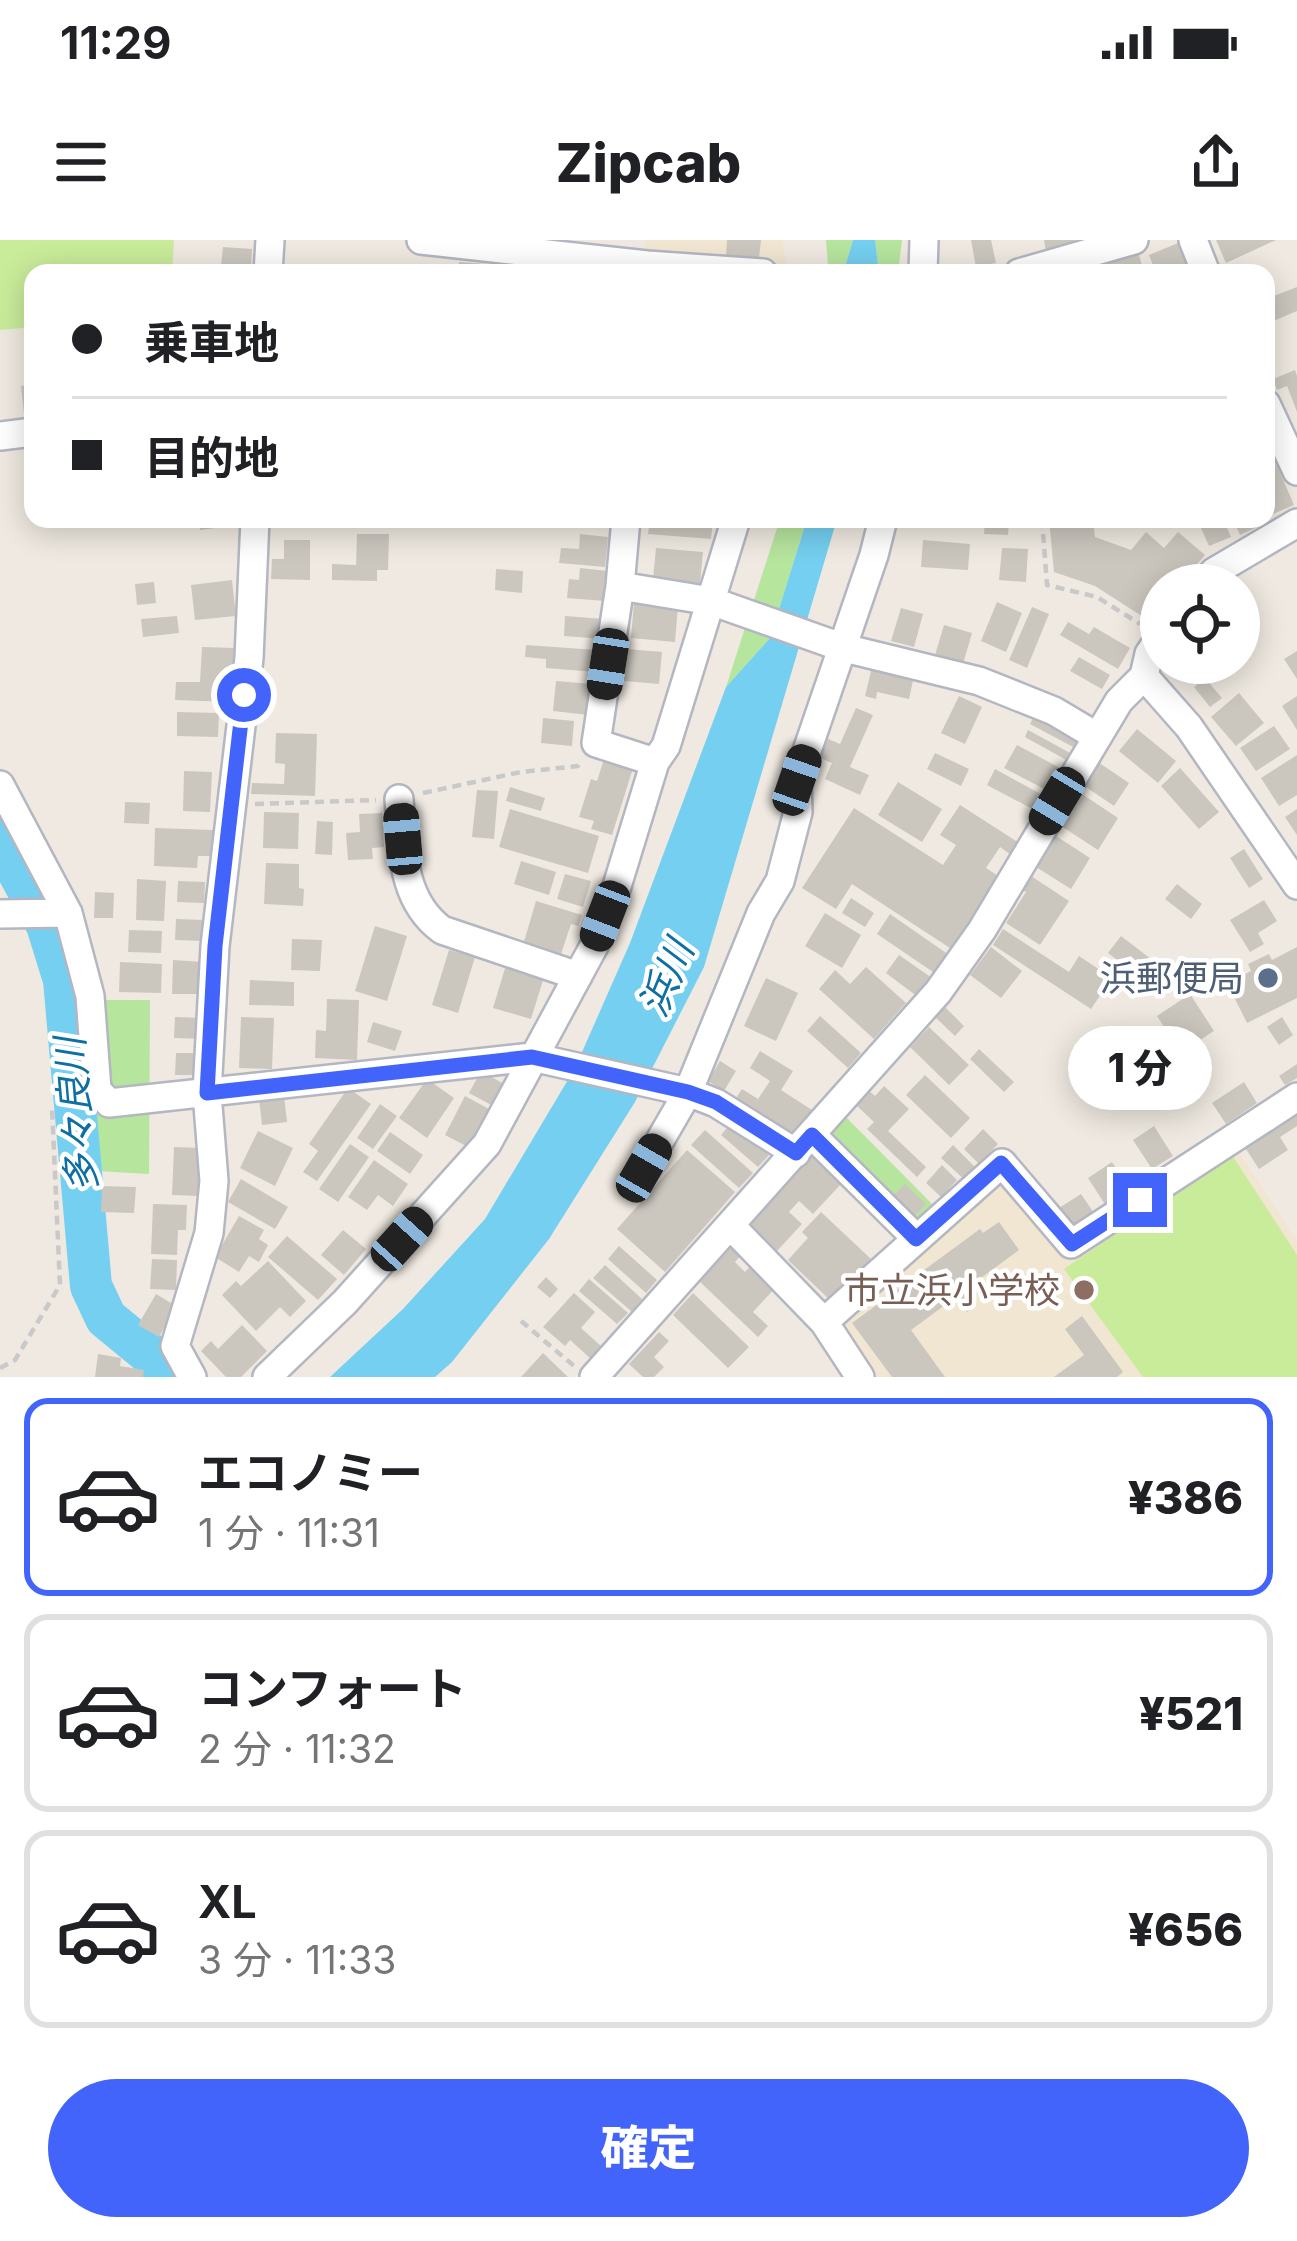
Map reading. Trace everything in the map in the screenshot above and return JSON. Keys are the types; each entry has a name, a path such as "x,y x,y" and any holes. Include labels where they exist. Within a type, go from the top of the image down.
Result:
{"street":[{"path":"421,240 612,264"},
{"path":"1043,264 1091,246 1134,240"},
{"path":"1275,423 1297,471"},
{"path":"1228,564 1297,523"},
{"path":"192,1377 175,1346 209,1233 214,1181 207,1093 215,946 248,658 255,528"},
{"path":"625,528 596,743 655,762"},
{"path":"267,1377 345,1302 487,1144 578,976 617,886 655,762 667,746 733,528"},
{"path":"644,1168 688,1092 761,913 780,881 798,812 797,780 880,528"},
{"path":"620,586 711,601 844,647 979,681 1054,711 1096,736"},
{"path":"590,1377 938,992 982,930 1119,700 1140,680"},
{"path":"1151,684 1189,727 1297,885"},
{"path":"0,785 68,913 90,996 97,1090 109,1102 532,1057 716,1102 804,1144 916,1239"},
{"path":"399,799 406,879 423,916 442,931 578,976"},
{"path":"11,914 68,913"},
{"path":"824,1322 1001,1163 1072,1244 1297,1097"},
{"path":"730,1226 824,1322 860,1377"}],"path":[{"path":"1043,528 1047,585 1097,597 1140,624"},
{"path":"0,1368 15,1360 60,1285 52,1106"},
{"path":"521,1321 590,1377"}],"shaded area":[{"path":"645,240 782,240 786,264 706,264 645,258"},
{"name":"市立浜小学校","path":"1235,1146 1297,1241 1297,1377 870,1377 833,1324 1001,1174 1070,1255"}],"green space":[{"path":"0,240 174,240 173,264 24,264 24,328 0,330"},
{"path":"826,240 853,240 846,264 828,264"},
{"path":"875,240 902,240 899,264 878,264"},
{"path":"777,528 804,528 770,638 726,687"},
{"path":"85,1000 150,1000 149,1174 97,1171"},
{"path":"841,1112 935,1207 914,1228 823,1133"},
{"path":"1232,1155 1297,1255 1297,1377 1143,1377 1064,1269"}],"water":[{"path":"853,240 875,240 878,264 846,264"},
{"name":"浜川","path":"804,528 834,528 704,967 635,1102 549,1239 452,1362 435,1377 330,1377 403,1309 485,1219 575,1068 630,943 726,687 770,638"}],"building":[{"path":"727,240 761,240 759,258 726,255"},
{"path":"971,240 991,240 996,263 975,264"},
{"path":"1044,240 1074,240 1075,246 1046,251"},
{"path":"1216,240 1276,240 1226,263"},
{"path":"1183,241 1192,264 1152,264 1149,255"},
{"path":"223,247 252,249 251,264 221,264"},
{"path":"1138,251 1142,264 1094,264"},
{"path":"1297,287 1297,311 1275,320 1275,296"},
{"path":"1295,370 1297,412 1287,386 1277,390 1275,378"},
{"path":"1275,461 1294,505 1275,513"},
{"path":"649,528 712,528 711,539 648,534"},
{"path":"984,528 1008,528 1008,535 984,534"},
{"path":"1050,528 1094,528 1095,537 1131,550 1146,532 1164,548 1178,532 1205,555 1197,564 1140,564 1140,615 1095,586 1054,572"},
{"path":"1201,528 1227,528 1231,537 1209,546"},
{"path":"357,534 389,534 388,570 377,570 377,581 332,580 332,564 356,565"},
{"path":"580,534 608,537 605,567 559,563 561,548 579,549"},
{"path":"284,540 310,540 310,580 271,579 272,559 284,559"},
{"path":"923,540 970,544 968,570 921,567"},
{"path":"656,548 703,552 700,583 653,579"},
{"path":"1002,548 1028,549 1026,582 999,580"},
{"path":"580,568 608,571 605,601 567,598 569,579 579,580"},
{"path":"496,569 523,571 522,593 495,590"},
{"path":"232,580 236,616 195,620 191,585"},
{"path":"154,582 156,603 137,605 135,584"},
{"path":"634,602 678,606 675,642 631,638"},
{"path":"997,602 1022,613 1006,652 981,641"},
{"path":"1032,607 1049,614 1027,668 1009,660"},
{"path":"901,608 923,614 914,647 891,641"},
{"path":"177,616 179,633 143,637 141,619"},
{"path":"565,616 604,619 603,639 564,636"},
{"path":"1068,622 1089,634 1094,627 1130,648 1118,669 1060,635"},
{"path":"944,625 972,633 963,664 935,655"},
{"path":"526,645 597,650 595,672 546,668 546,659 525,657"},
{"path":"202,647 234,648 232,702 175,700 176,682 200,682"},
{"path":"627,649 662,652 659,684 624,681"},
{"path":"1297,651 1297,679 1284,659"},
{"path":"1079,657 1110,675 1102,689 1070,671"},
{"path":"872,667 914,676 909,699 877,692 876,699 865,696"},
{"path":"556,681 592,684 589,715 553,711"},
{"path":"1210,684 1222,698 1210,707 1194,687"},
{"path":"1239,693 1264,723 1236,746 1211,717"},
{"path":"959,696 982,707 965,744 941,733"},
{"path":"1297,696 1297,730 1282,706"},
{"path":"856,708 873,715 850,767 869,775 860,795 825,779 832,763 818,757 826,738 840,744"},
{"path":"177,712 219,713 218,737 177,736"},
{"path":"1034,716 1079,741 1075,748 1030,724"},
{"path":"543,718 574,721 572,746 541,743"},
{"path":"1274,726 1290,749 1256,771 1240,748"},
{"path":"1137,729 1176,761 1158,783 1119,751"},
{"path":"1028,730 1072,754 1068,761 1025,737"},
{"path":"276,733 317,734 315,796 251,794 252,783 284,784 285,764 275,763"},
{"path":"1017,745 1060,768 1048,791 1004,768"},
{"path":"935,753 969,769 961,786 927,769"},
{"path":"1297,755 1297,795 1279,806 1261,778"},
{"path":"605,756 634,765 612,835 591,829 594,821 579,817 591,779 597,781"},
{"path":"1098,762 1129,783 1114,806 1083,785"},
{"path":"1180,768 1219,812 1199,829 1161,786"},
{"path":"995,769 1046,797 1038,812 987,785"},
{"path":"184,771 212,772 210,812 183,811"},
{"path":"898,782 942,809 922,842 878,815"},
{"path":"510,787 545,798 541,811 506,801"},
{"path":"477,790 498,791 494,839 472,837"},
{"path":"1079,792 1118,818 1098,850 1058,824"},
{"path":"125,802 150,803 149,824 124,823"},
{"path":"960,805 1019,843 1011,855 1000,847 986,868 1000,877 953,950 852,884 836,909 802,888 854,808 943,865 956,845 940,835"},
{"path":"510,809 599,836 588,873 499,847"},
{"path":"1297,809 1297,835 1285,817"},
{"path":"264,812 299,813 298,849 263,848"},
{"path":"382,813 384,847 372,848 373,859 348,860 346,833 360,832 359,814"},
{"path":"317,821 333,822 332,855 315,854"},
{"path":"155,828 213,830 212,856 198,856 197,868 154,866"},
{"path":"1056,836 1090,858 1071,889 1036,867"},
{"path":"1244,849 1263,879 1249,888 1230,858"},
{"path":"521,861 556,872 549,895 514,884"},
{"path":"266,863 299,864 303,906 264,904"},
{"path":"565,874 591,881 583,907 557,899"},
{"path":"1031,876 1069,901 1040,945 1006,923"},
{"path":"137,879 166,881 164,921 136,920"},
{"path":"178,881 205,882 204,903 177,902"},
{"path":"1177,884 1202,904 1191,919 1165,899"},
{"path":"95,892 114,893 113,918 94,918"},
{"path":"851,898 874,913 865,927 842,913"},
{"path":"1264,900 1277,921 1258,933 1264,944 1250,952 1230,920"},
{"path":"536,901 582,915 578,926 571,924 560,957 523,945"},
{"path":"825,913 861,935 842,968 805,946"},
{"path":"890,914 949,955 936,974 877,934"},
{"path":"176,919 205,920 205,941 175,940"},
{"path":"375,926 407,936 387,1001 355,991"},
{"path":"1003,929 1069,972 1079,956 1112,978 1091,1009 993,945"},
{"path":"129,930 162,931 161,953 128,952"},
{"path":"1121,936 1155,962 1142,979 1108,953"},
{"path":"292,939 322,940 320,971 291,970"},
{"path":"991,947 1022,971 1001,998 970,975"},
{"path":"1297,947 1297,998 1247,1023 1227,983 1251,971 1248,964 1269,954 1272,960"},
{"path":"449,950 475,957 458,1013 432,1005"},
{"path":"899,955 932,978 918,997 886,973"},
{"path":"173,960 203,962 201,994 172,994"},
{"path":"120,962 162,964 161,993 119,992"},
{"path":"506,965 544,977 531,1019 493,1008"},
{"path":"866,967 906,1003 874,1039 819,989 835,970 850,984"},
{"path":"766,978 798,993 776,1041 744,1026"},
{"path":"250,980 294,982 294,1006 249,1005"},
{"path":"1190,994 1214,1031 1192,1045 1185,1035 1174,1042 1157,1016"},
{"path":"327,999 359,1000 357,1060 315,1058 316,1030 326,1031"},
{"path":"945,1007 964,1026 955,1036 935,1017"},
{"path":"820,1016 861,1053 848,1068 807,1031"},
{"path":"175,1017 204,1018 204,1039 174,1038"},
{"path":"241,1017 274,1018 272,1069 239,1068"},
{"path":"1282,1017 1293,1035 1279,1045 1267,1027"},
{"path":"373,1022 402,1031 395,1051 367,1042"},
{"path":"929,1027 969,1065 949,1085 910,1047"},
{"path":"979,1049 1014,1082 1004,1092 970,1059"},
{"path":"760,1051 793,1071 781,1090 812,1110 794,1139 734,1101 742,1089 758,1099 770,1081 750,1068"},
{"path":"176,1053 197,1053 196,1075 175,1075"},
{"path":"720,1061 736,1071 724,1091 708,1081"},
{"path":"1297,1064 1297,1078 1285,1085 1279,1076"},
{"path":"481,1071 504,1084 493,1106 469,1093"},
{"path":"925,1075 970,1118 951,1138 906,1095"},
{"path":"427,1079 454,1098 427,1138 399,1118"},
{"path":"1244,1082 1257,1103 1226,1124 1212,1103"},
{"path":"884,1086 909,1109 888,1131 926,1167 917,1177 867,1129 874,1122 856,1105 869,1091 875,1096"},
{"path":"348,1088 371,1104 317,1181 303,1172 318,1151 309,1144"},
{"path":"284,1096 287,1122 262,1125 259,1098"},
{"path":"465,1096 489,1109 468,1147 445,1135"},
{"path":"380,1104 397,1116 373,1149 357,1138"},
{"path":"1297,1111 1297,1126 1280,1137 1288,1150 1259,1169 1244,1146"},
{"path":"732,1122 769,1155 758,1167 721,1135"},
{"path":"1154,1126 1173,1156 1152,1169 1133,1140"},
{"path":"983,1129 998,1144 979,1164 964,1149"},
{"path":"705,1130 753,1173 739,1188 691,1145"},
{"path":"258,1131 293,1148 275,1186 240,1168"},
{"path":"390,1132 423,1155 410,1174 377,1151"},
{"path":"350,1144 369,1157 338,1202 319,1189"},
{"path":"953,1145 978,1170 967,1182 941,1158"},
{"path":"174,1147 201,1148 199,1196 172,1195"},
{"path":"687,1150 735,1192 665,1272 617,1229"},
{"path":"811,1154 841,1184 813,1214 799,1201 789,1212 802,1224 777,1251 746,1222"},
{"path":"374,1160 408,1184 393,1206 378,1195 367,1210 348,1197"},
{"path":"1112,1162 1131,1190 1106,1206 1088,1178"},
{"path":"942,1165 957,1180 941,1197 926,1183"},
{"path":"241,1179 288,1207 275,1229 228,1202"},
{"path":"905,1184 926,1204 914,1217 892,1197"},
{"path":"102,1186 136,1187 134,1213 101,1212"},
{"path":"1081,1194 1094,1213 1071,1228 1059,1208"},
{"path":"153,1204 187,1205 186,1230 178,1230 177,1255 151,1254"},
{"path":"821,1212 871,1259 831,1301 788,1260 808,1238 802,1232"},
{"path":"239,1216 264,1230 259,1239 268,1245 259,1262 249,1256 239,1272 215,1257"},
{"path":"999,1222 1019,1250 962,1292 973,1308 967,1312 956,1297 911,1330 945,1377 892,1377 852,1323 980,1229 983,1233"},
{"path":"343,1230 366,1249 344,1275 321,1255"},
{"path":"287,1236 337,1279 318,1300 268,1257"},
{"path":"735,1243 744,1252 735,1262 745,1272 754,1262 778,1285 753,1312 768,1326 758,1337 699,1281"},
{"path":"619,1246 657,1280 646,1293 608,1259"},
{"path":"152,1259 177,1260 176,1290 150,1289"},
{"path":"268,1261 306,1301 290,1317 280,1307 256,1331 222,1295 236,1281 241,1286"},
{"path":"605,1265 642,1299 632,1312 593,1278"},
{"path":"546,1277 558,1289 550,1298 537,1287"},
{"path":"589,1279 628,1313 617,1324 579,1291"},
{"path":"574,1293 595,1312 581,1328 602,1347 591,1359 570,1340 565,1346 543,1327"},
{"path":"693,1293 749,1347 728,1368 673,1315"},
{"path":"156,1294 176,1306 159,1337 138,1325"},
{"path":"1082,1316 1123,1372 1117,1377 1054,1377 1084,1355 1065,1329"},
{"path":"242,1325 267,1351 241,1377 226,1377 201,1351 211,1341 218,1349"},
{"path":"659,1332 669,1341 654,1357 664,1367 654,1377 643,1377 629,1364"},
{"path":"543,1353 568,1377 521,1377"},
{"path":"98,1354 121,1358 120,1366 144,1370 143,1377 95,1377"}],"waterway":[{"name":"多々良川","path":"0,838 47,925 64,980 91,1286 106,1318 157,1360 166,1377"}],"place":[{"name":"浜郵便局","path":"1268,978"},
{"name":"市立浜小学校","path":"1084,1290"}],"route":[{"path":"244,695 215,946 207,1093 532,1057 716,1102 796,1153 812,1135 916,1239 1001,1163 1072,1244 1140,1200"}]}
